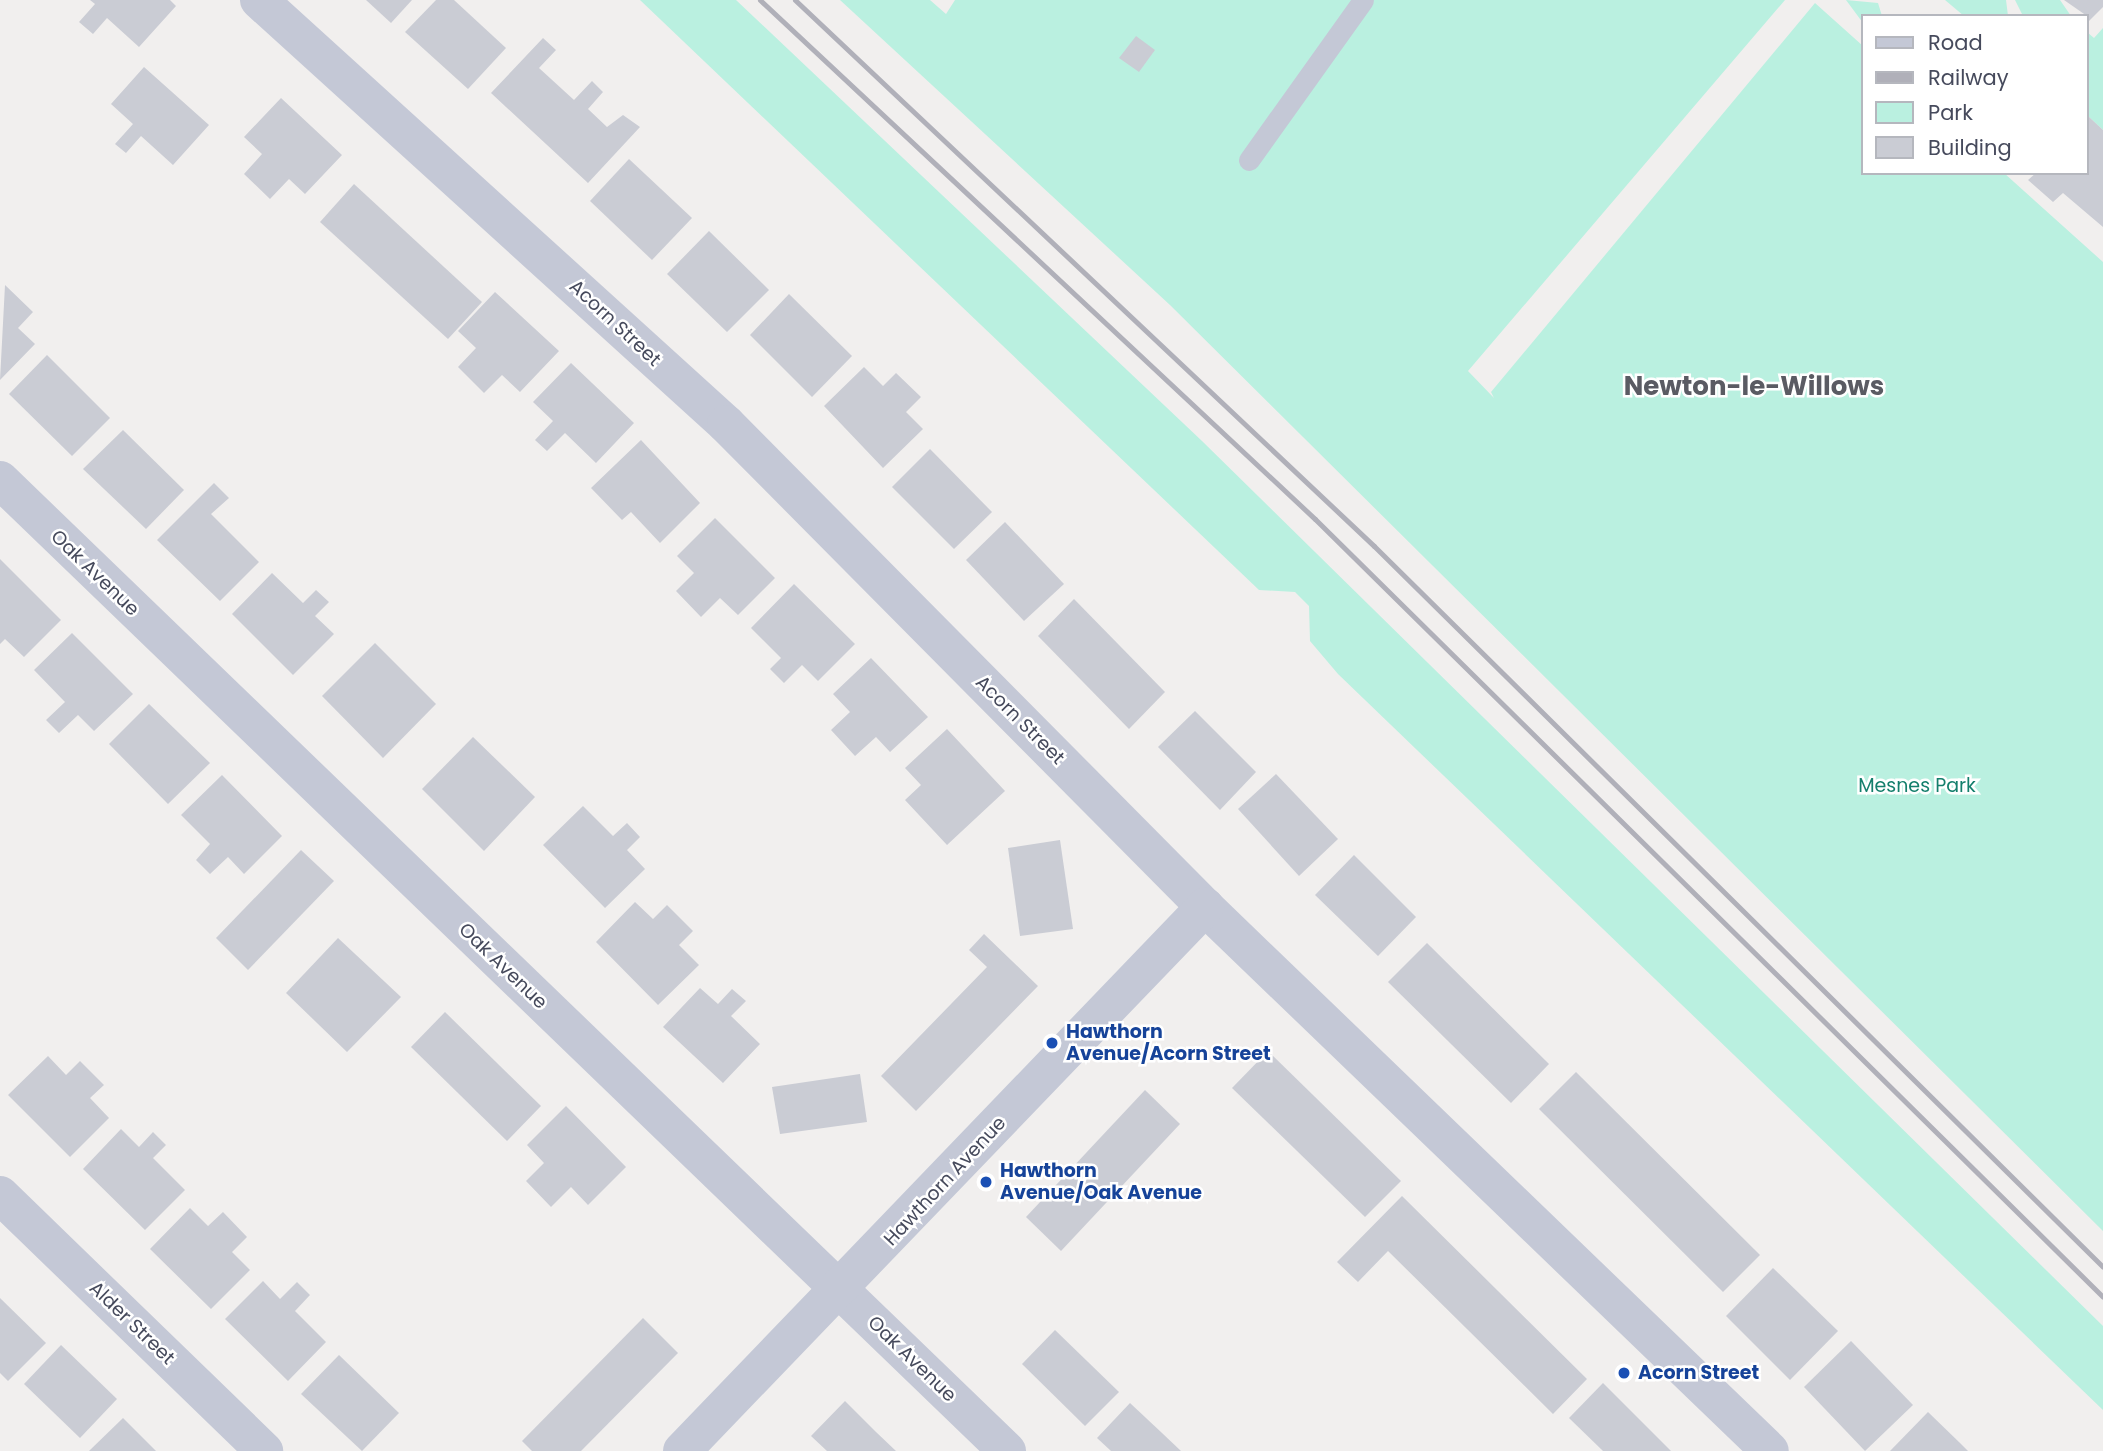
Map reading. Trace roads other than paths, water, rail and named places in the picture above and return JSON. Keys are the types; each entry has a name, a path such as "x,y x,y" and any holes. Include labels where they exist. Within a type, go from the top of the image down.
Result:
{"street":[{"name":"Acorn Street","path":"258,0 726,424 1205,906 1770,1451"},
{"name":"Oak Avenue","path":"0,481 1007,1451"},
{"name":"Hawthorn Avenue","path":"682,1451 842,1290 1205,906"},
{"name":"Alder Street","path":"0,1195 264,1451"}],"lane":[{"path":"1249,160 1363,0"}],"railway":[{"path":"760,0 1315,519 2103,1297"},
{"path":"795,0 1374,546 2103,1267"}],"place":[{"name":"Hawthorn Avenue/Acorn Street","path":"1052,1043"},
{"name":"Hawthorn Avenue/Oak Avenue","path":"986,1182"},
{"name":"Acorn Street","path":"1624,1373"}],"district":[{"name":"Newton-le-Willows","path":"1754,387"}],"park label":[{"name":"Mesnes Park","path":"1917,786"}]}
